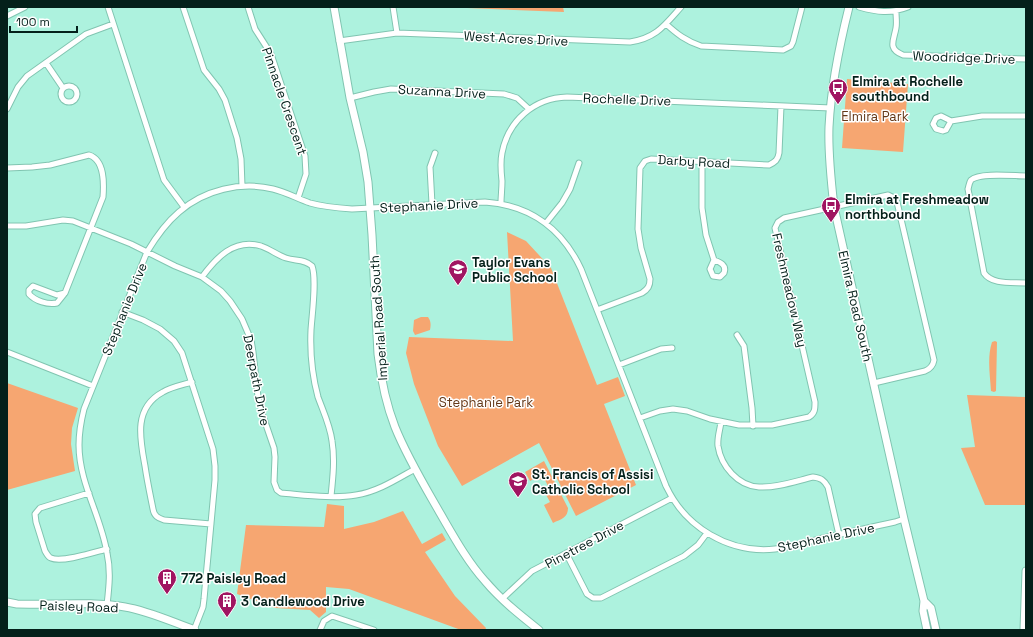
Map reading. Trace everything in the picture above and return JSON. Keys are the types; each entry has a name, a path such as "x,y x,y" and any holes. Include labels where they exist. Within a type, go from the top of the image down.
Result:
{"street":[{"path":"7,16 25,7"},
{"path":"108,7 164,180 184,207"},
{"path":"183,7 204,70 219,89 225,100 239,145 242,186"},
{"name":"Pinnacle Crescent","path":"248,7 256,29 271,54 305,156 306,174 298,198"},
{"name":"Imperial Road South","path":"334,7 350,98 366,168 370,208 380,369 393,422 415,469 464,555 485,582 538,630"},
{"path":"393,7 397,32"},
{"name":"West Acres Drive","path":"339,41 397,32 630,42 650,37 666,24 681,7"},
{"path":"666,24 677,35 689,42 701,46 783,50 791,46 793,42 802,7"},
{"name":"Elmira Road South","path":"849,7 835,70 831,108 830,162 834,206 904,519 924,601 923,611 927,630"},
{"path":"859,7 880,12 896,12 908,7"},
{"name":"Woodridge Drive","path":"896,12 896,27 892,43 894,50 898,53 1026,59"},
{"path":"7,109 22,81 89,32 114,24"},
{"path":"46,63 63,88"},
{"name":"Suzanna Drive","path":"350,98 391,89 504,94 517,98 529,109"},
{"name":"Rochelle Drive","path":"501,203 501,162 504,146 512,128 529,109 548,100 567,97 831,108"},
{"name":"Darby Road","path":"597,310 642,292 646,290 650,284 650,279 640,248 638,229 640,168 642,164 651,159 769,165 774,163 778,159 779,153 781,106"},
{"path":"951,121 982,116 1026,116"},
{"path":"432,204 430,167 435,153"},
{"path":"7,168 44,166 68,161 83,155 93,156 98,160 104,185 103,197 65,293 57,303 48,304 32,297 28,290 33,286 57,295 65,293"},
{"path":"702,162 702,208 706,235 714,260"},
{"path":"546,223 562,203 570,189 579,163"},
{"path":"1026,176 997,175 978,177 972,179 969,183 968,189 984,273 987,278 992,281 1026,283"},
{"name":"Stephanie Drive","path":"107,605 110,582 107,549 81,466 79,446 80,426 84,409 147,252 160,232 184,207 211,193 242,186 272,189 309,203 324,206 370,208 485,202 501,203 527,212 546,223 563,240 574,255 581,269 666,486 672,498 695,525 725,542 743,548 774,549 904,519"},
{"name":"Freshmeadow Way","path":"640,418 660,411 681,409 721,422 753,426 778,424 808,417 814,412 814,397 775,228 778,222 784,218 885,195 892,196 898,202 934,360 930,369 925,372 874,383"},
{"name":"Deerpath Drive","path":"7,226 26,226 69,220 92,228 202,277 220,291 237,310 246,328 253,352 258,397 274,448 275,487 281,493 331,496 356,495 385,486 415,469"},
{"path":"202,277 212,263 222,254 234,247 247,245 260,246 292,260 305,261 312,266 314,277 311,360 318,395 330,430 332,441 334,467 331,496"},
{"path":"122,312 152,324 168,335 182,353 214,457 215,480 204,603 194,630"},
{"path":"737,335 744,346 753,426"},
{"path":"619,365 661,348 672,348"},
{"path":"7,352 93,386"},
{"path":"192,382 162,392 155,397 148,406 141,420 140,439 153,509 158,518 164,520 211,524"},
{"path":"721,422 718,445 723,462 730,473 741,482 756,487 770,487 813,477 820,478 825,481 828,487 839,535"},
{"path":"89,493 40,508 35,514 45,551 47,555 53,559 75,557 107,549"},
{"name":"Pinetree Drive","path":"502,599 532,571 672,498"},
{"path":"566,553 587,594 593,598 601,598 684,556 698,545 707,533"},
{"path":"1024,630 1026,571"},
{"name":"Elmira Road South","path":"924,601 930,608 936,630"},
{"name":"Paisley Road","path":"7,602 17,604 107,605 140,611 194,630"},
{"path":"320,630 324,621 332,616 374,630"}],"green space":[{"path":"563,7 564,12 467,8"},
{"name":"Elmira Park","path":"847,79 908,84 903,152 842,148"},
{"name":"Stephanie Park","path":"507,232 526,241 551,268 597,385 618,377 625,396 604,404 636,485 576,516 539,443 462,486 438,446 414,384 406,353 409,337 513,341"},
{"path":"421,317 428,317 430,320 430,330 415,335 413,331 414,320"},
{"path":"992,342 997,342 996,391 994,392 991,391 989,360 990,348"},
{"path":"7,383 78,408 72,428 71,444 75,471 7,490"},
{"path":"967,395 1026,397 1025,505 985,505 961,448 975,447"},
{"path":"544,461 568,508 565,516 553,523 544,505 550,502 545,493 550,490 544,478 539,480 537,477 530,481 525,472"},
{"path":"327,504 344,506 344,529 374,522 403,511 422,544 442,533 446,540 425,552 455,596 486,628 485,630 461,630 349,589 326,587 326,612 319,618 310,610 275,608 237,594 246,525 324,527"}],"place":[{"name":"Elmira at Rochelle southbound","path":"838,105"},
{"name":"Elmira at Freshmeadow northbound","path":"831,223"},
{"name":"Taylor Evans Public School","path":"458,286"},
{"name":"St. Francis of Assisi Catholic School","path":"518,498"},
{"name":"772 Paisley Road","path":"167,595"},
{"name":"3 Candlewood Drive","path":"227,618"}]}
